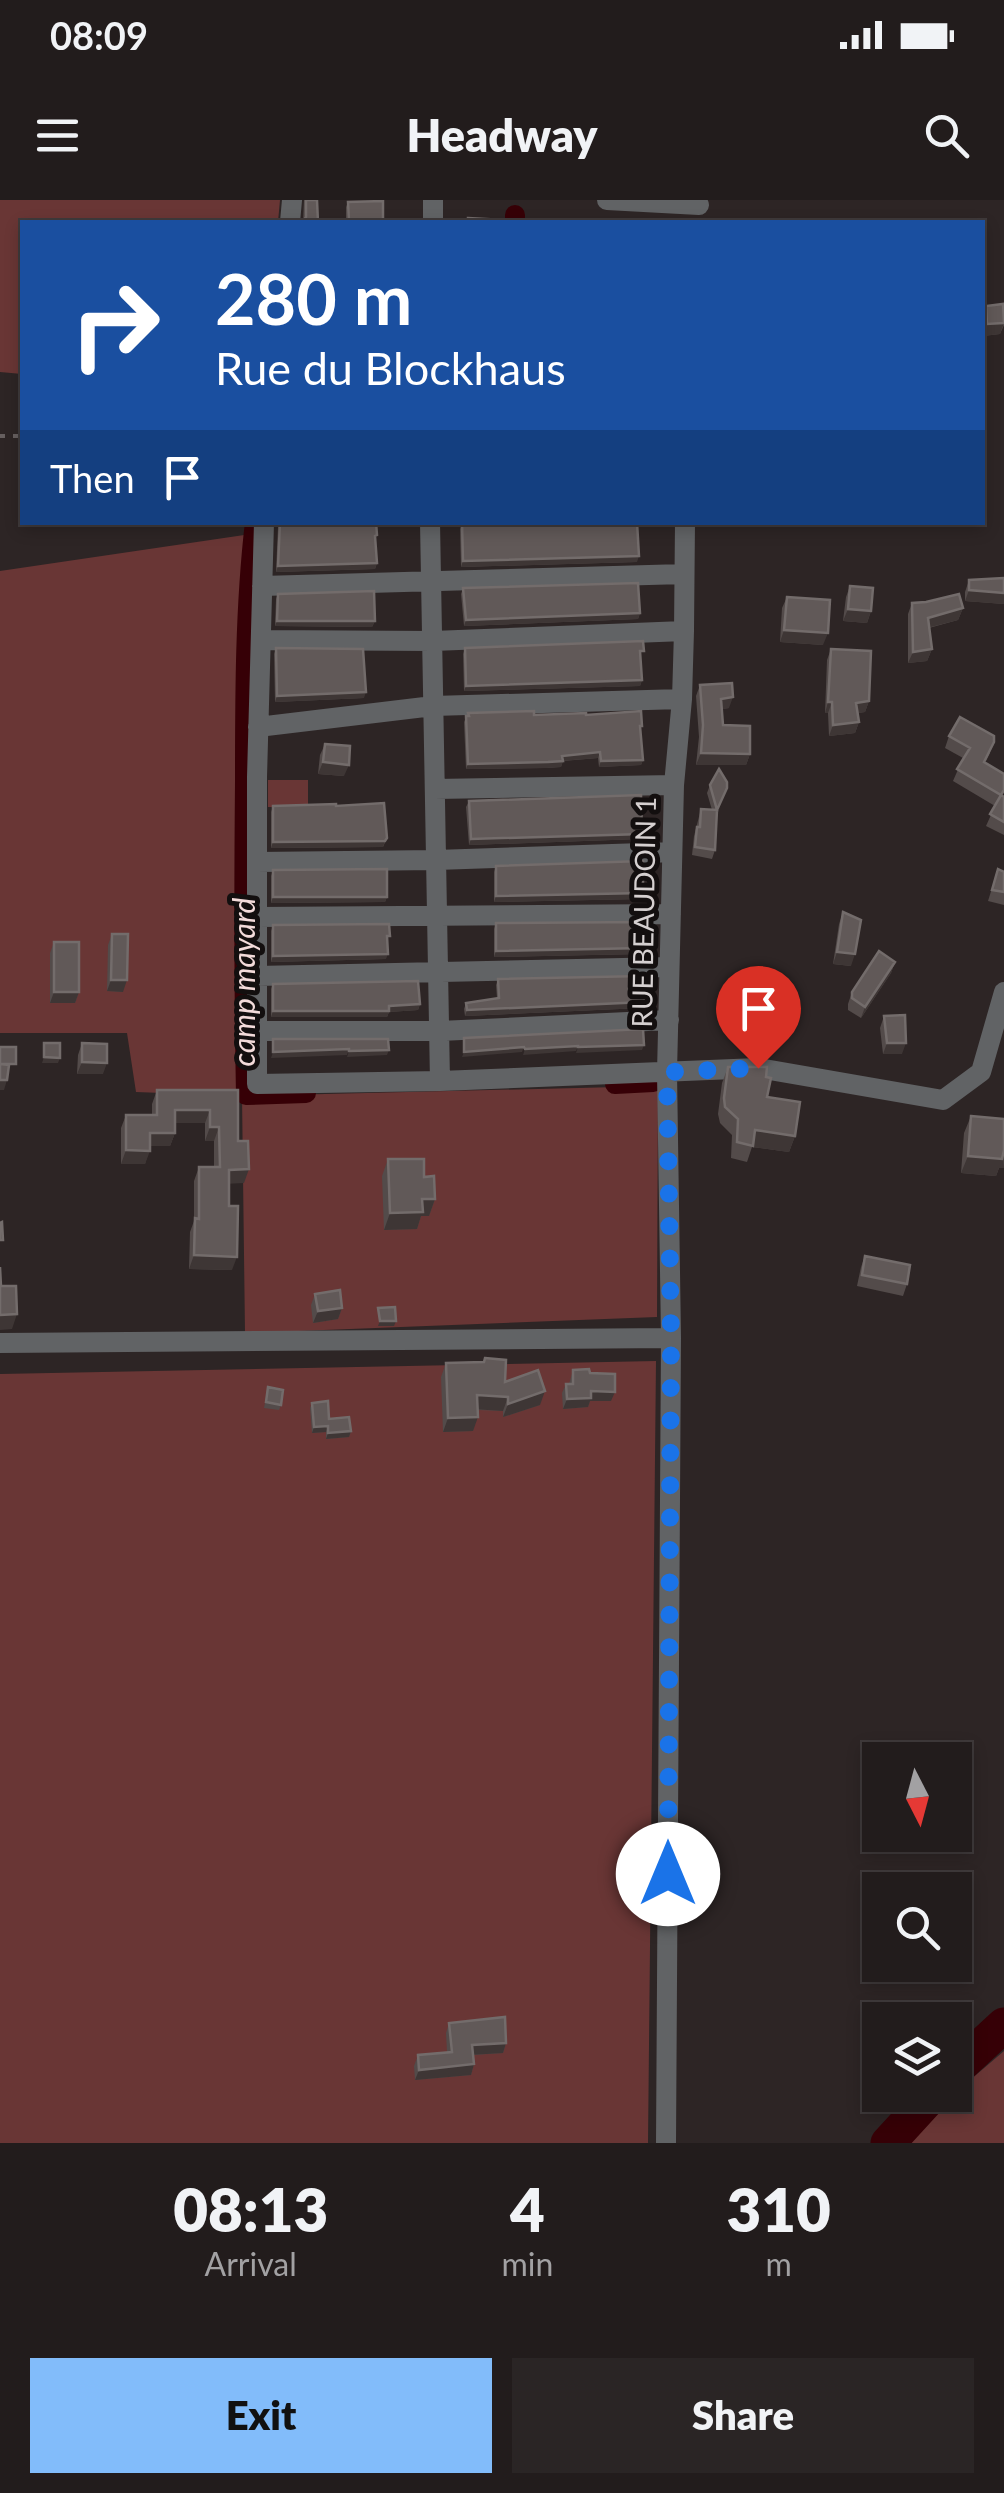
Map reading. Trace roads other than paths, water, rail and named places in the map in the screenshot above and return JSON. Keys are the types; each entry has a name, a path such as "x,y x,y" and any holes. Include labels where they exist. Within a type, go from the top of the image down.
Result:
{"street":[{"path":"607,200 699,209"},
{"path":"264,525 258,727 257,1084 758,1068 942,1100 980,1072 1004,992"},
{"path":"430,525 440,1081"},
{"name":"RUE BEAUDOIN 1","path":"666,2143 671,1338 667,1072 685,525"},
{"path":"262,586 684,574"},
{"path":"261,640 433,641 684,631"},
{"path":"258,727 433,706 682,699"},
{"path":"435,789 674,785"},
{"path":"257,862 672,852"},
{"path":"256,918 671,914"},
{"path":"256,976 670,967"},
{"path":"256,1031 440,1031 668,1020"},
{"path":"0,1343 671,1338"}],"waterway":[{"path":"515,215 515,220"},
{"name":"camp mayard","path":"255,525 246,684 246,1095 306,1093"},
{"name":"camp mayard","path":"615,1084 653,1082"},
{"path":"972,2054 1004,2025"},
{"path":"888,2143 916,2112"}]}
